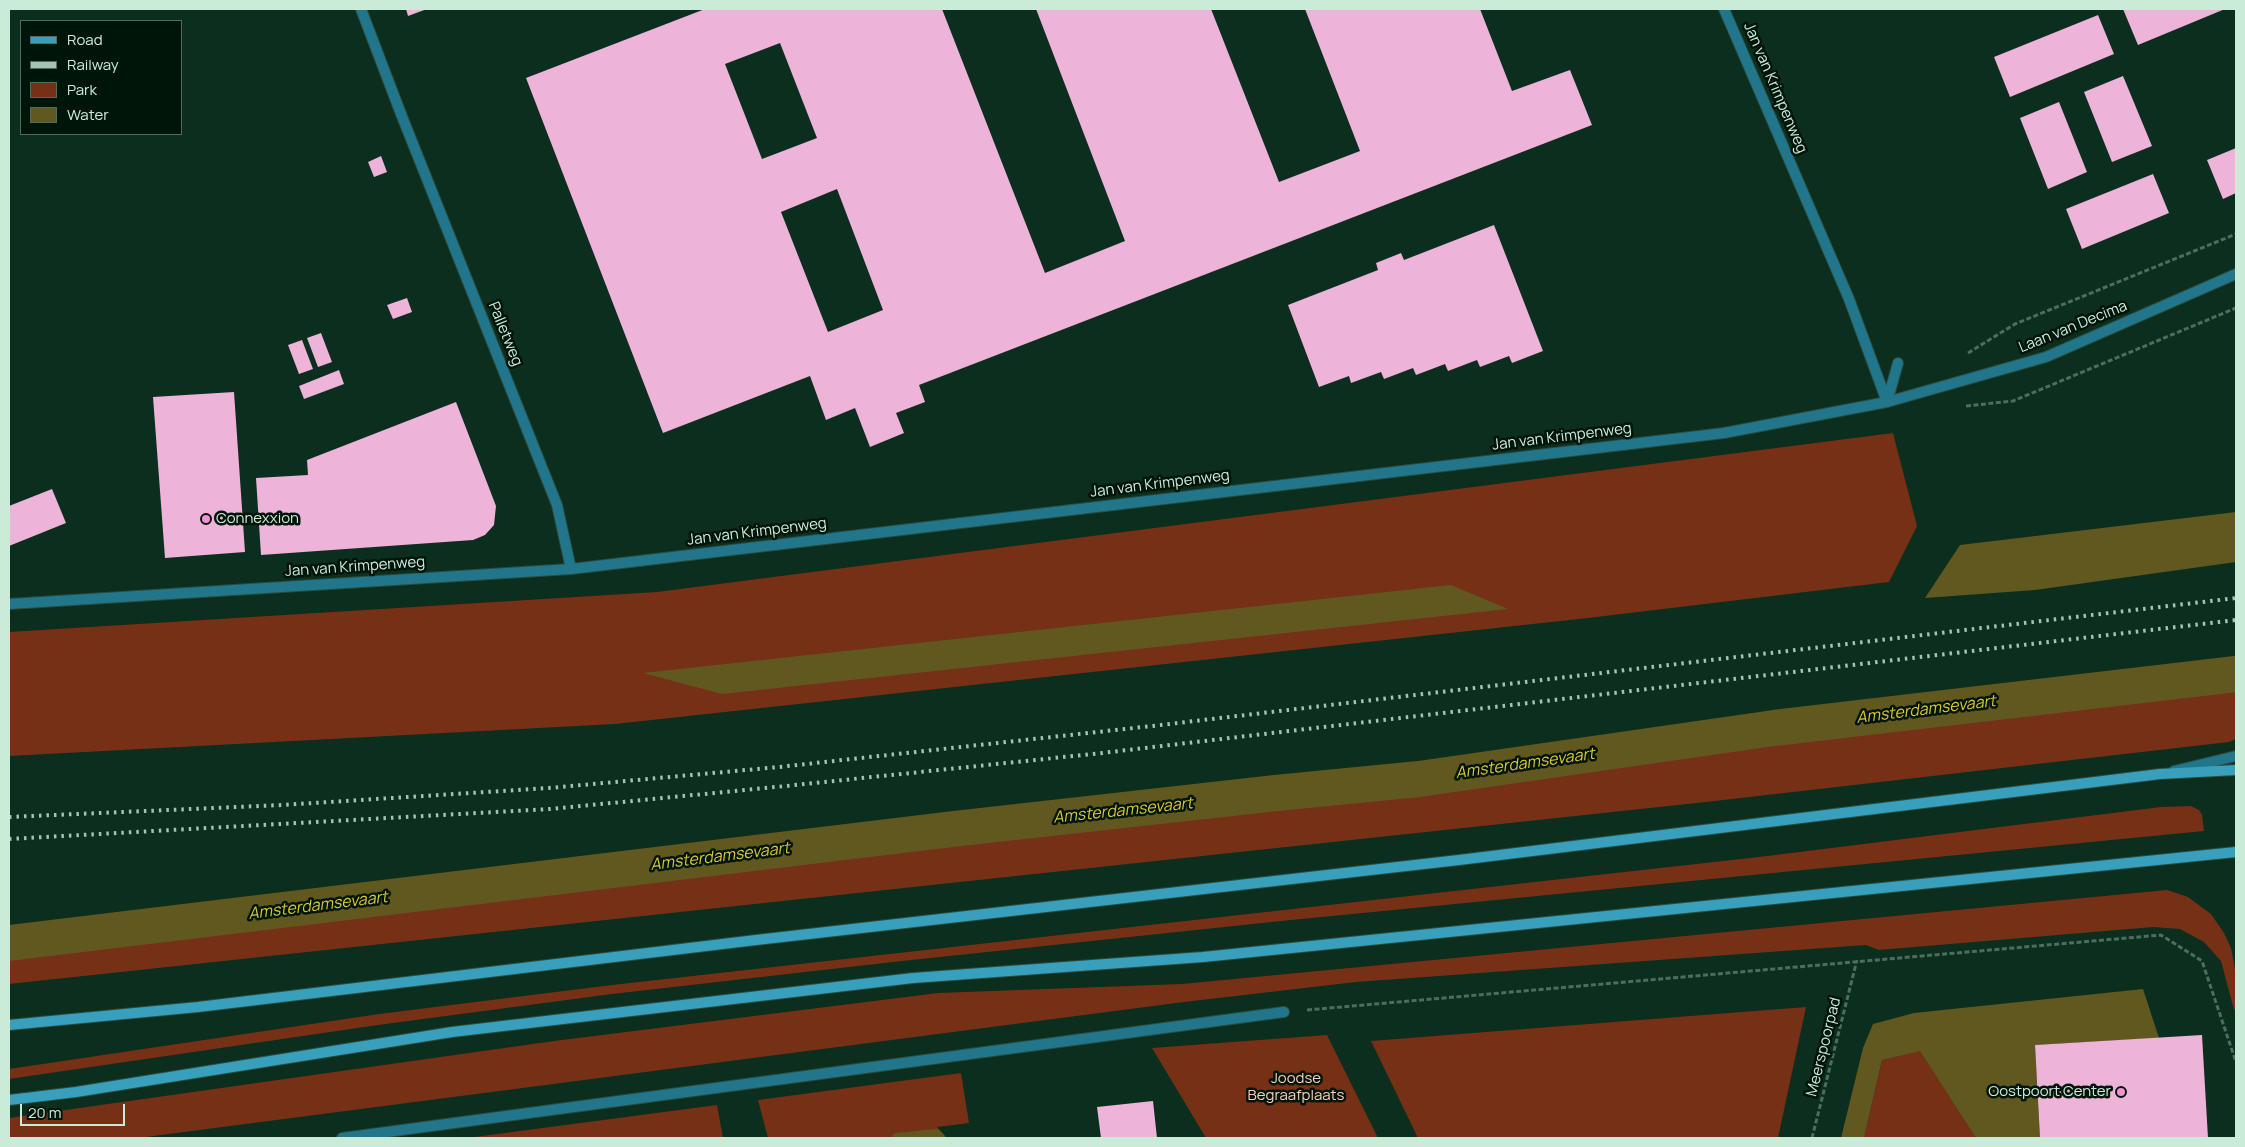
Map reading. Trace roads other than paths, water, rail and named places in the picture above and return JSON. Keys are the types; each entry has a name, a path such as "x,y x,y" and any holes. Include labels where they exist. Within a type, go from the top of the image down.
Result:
{"main road":[{"path":"9,1025 198,1007 736,942 1469,858 2160,774 2236,770"},
{"path":"9,1100 76,1092 452,1032 913,978 1203,957 2236,852"}],"street":[{"name":"Palletweg","path":"361,9 556,505 572,569"},
{"name":"Jan van Krimpenweg","path":"9,604 572,569 1724,433 1886,402 1850,299 1724,9"},
{"name":"Laan van Decima","path":"1886,402 2046,357 2236,274"},
{"path":"1886,402 1898,363"},
{"path":"2160,774 2236,756"},
{"path":"342,1138 1284,1012"}],"water":[{"path":"2236,512 2236,562 2035,590 1925,598 1960,545"},
{"path":"1451,585 1508,609 722,694 643,673"},
{"path":"2143,989 2159,1038 2035,1045 2040,1138 1976,1138 1920,1051 1882,1060 1864,1138 1841,1138 1863,1048 1873,1024 1914,1013"}],"waterway":[{"name":"Amsterdamsevaart","path":"9,943 953,829 1419,779 1774,728 2236,674"},
{"path":"897,1138 936,1134 940,1138"}],"railway":[{"path":"9,817 282,805 549,788 779,767 1161,725 2236,598"},
{"path":"9,839 550,809 786,786 1102,753 2236,620"}],"place":[{"name":"Connexxion","path":"206,519"},
{"name":"Oostpoort Center","path":"2121,1092"}],"park label":[{"name":"Joodse Begraafplaats","path":"1296,1088"}]}
